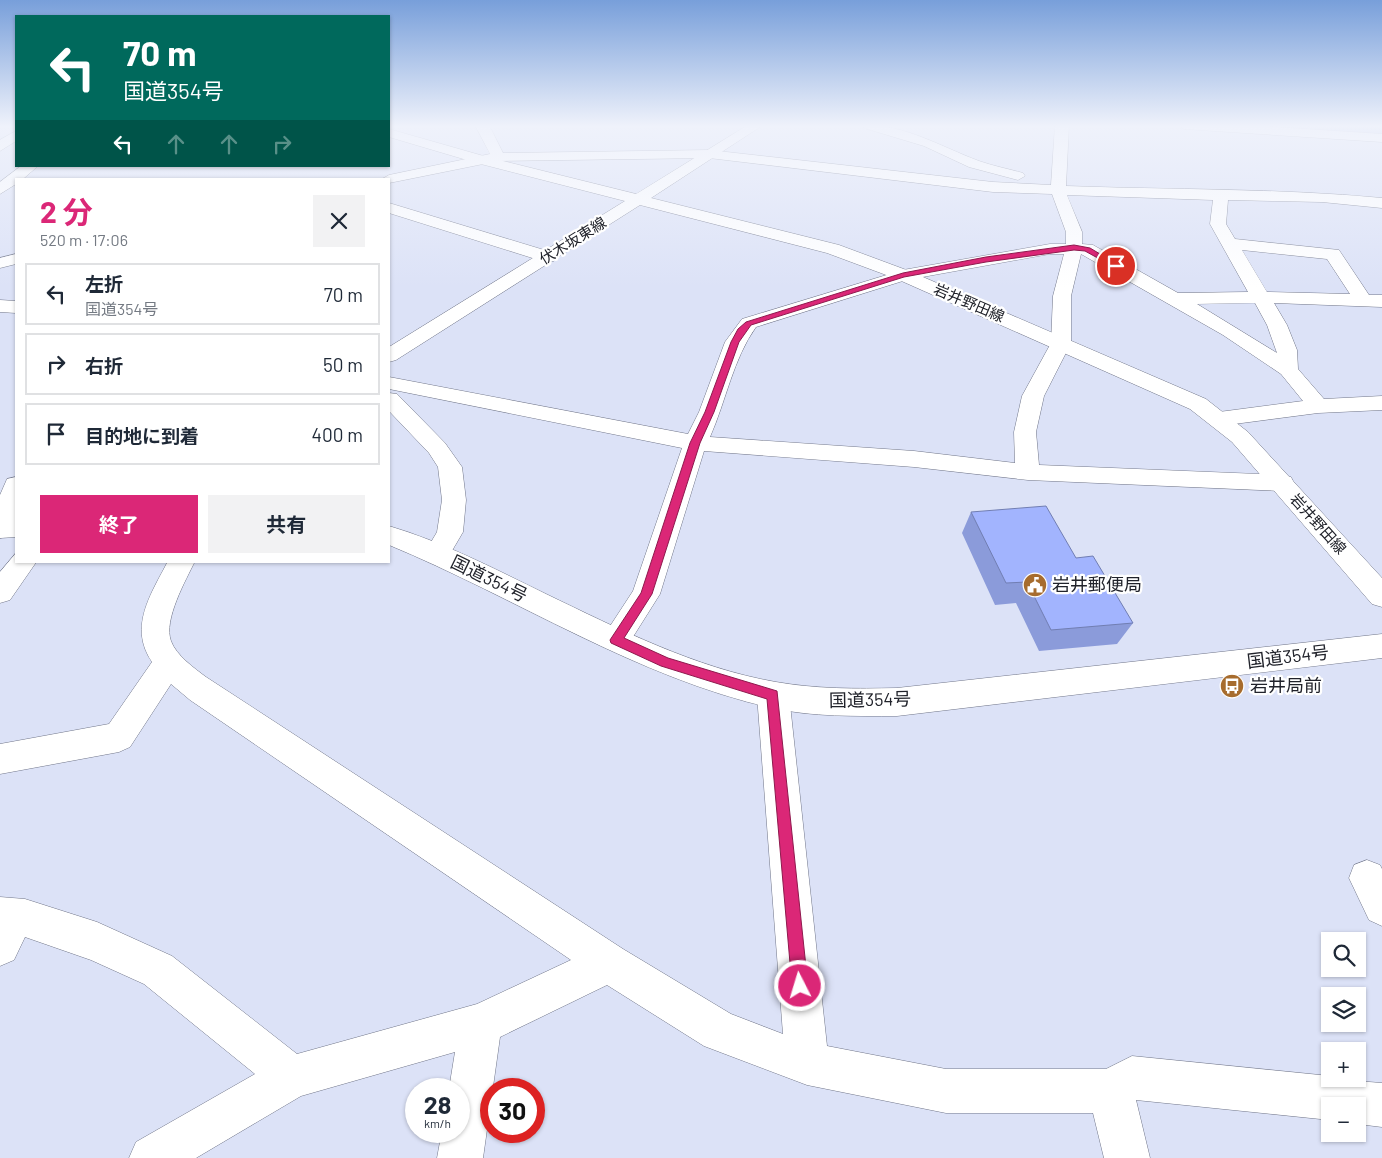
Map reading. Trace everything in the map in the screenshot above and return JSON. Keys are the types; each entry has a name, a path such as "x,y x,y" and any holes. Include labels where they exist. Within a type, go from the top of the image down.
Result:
{"main road":[{"name":"岩井野田線","path":"561,179 833,249 903,275 1198,404 1240,437 1382,596"},
{"name":"伏木坂東線","path":"390,355 670,179"},
{"path":"916,179 957,184 1038,189 1322,197 1382,203"},
{"path":"1027,179 1038,189"},
{"path":"1028,472 1025,432 1033,396 1061,343 1062,296 1074,248 1074,232 1058,190 1059,179"},
{"path":"1221,195 1218,224 1277,325 1287,350 1288,370"},
{"path":"390,208 548,257"},
{"path":"1231,244 1333,254 1363,300"},
{"path":"616,640 646,594 695,443 710,412 735,342 741,331 749,324 903,275 986,259 1074,248 1087,249 1230,331 1288,370 1318,406"},
{"path":"0,263 15,259"},
{"path":"1174,299 1261,297 1382,301"},
{"path":"0,306 15,308"},
{"path":"390,383 695,443 914,459 1028,472 1282,483"},
{"path":"390,399 437,448 450,467 454,500 450,532 437,554"},
{"path":"1219,419 1318,406 1382,403"},
{"path":"15,487 0,529 15,528"},
{"name":"国道354号","path":"390,535 437,554 665,662 773,695 818,701 897,702 1382,646"},
{"path":"0,592 22,563"},
{"path":"181,563 161,609 155,636 161,652 179,674 200,692 609,963 719,1031 807,1064 946,1091 1110,1091 1132,1078 1271,1091 1382,1105"},
{"path":"0,759 119,737 169,661"},
{"path":"773,695 807,1064"},
{"path":"5,926 25,918 97,942 158,970 292,1078"},
{"path":"152,1158 292,1078 481,1024 609,963"},
{"path":"460,1158 481,1024"},
{"path":"1110,1091 1127,1158"}],"building":[{"path":"1046,506 1076,558 1093,556 1133,623 1051,630 1027,582 1006,583 971,512"}],"place":[{"name":"岩井郵便局","path":"1035,585"},
{"name":"岩井局前","path":"1232,686"}],"route":[{"path":"800,986 773,695 735,685 665,662 616,640 646,594 695,443 710,412 735,342 741,331 749,324 766,317 903,275 986,259 1074,248 1087,249 1116,266"}]}
